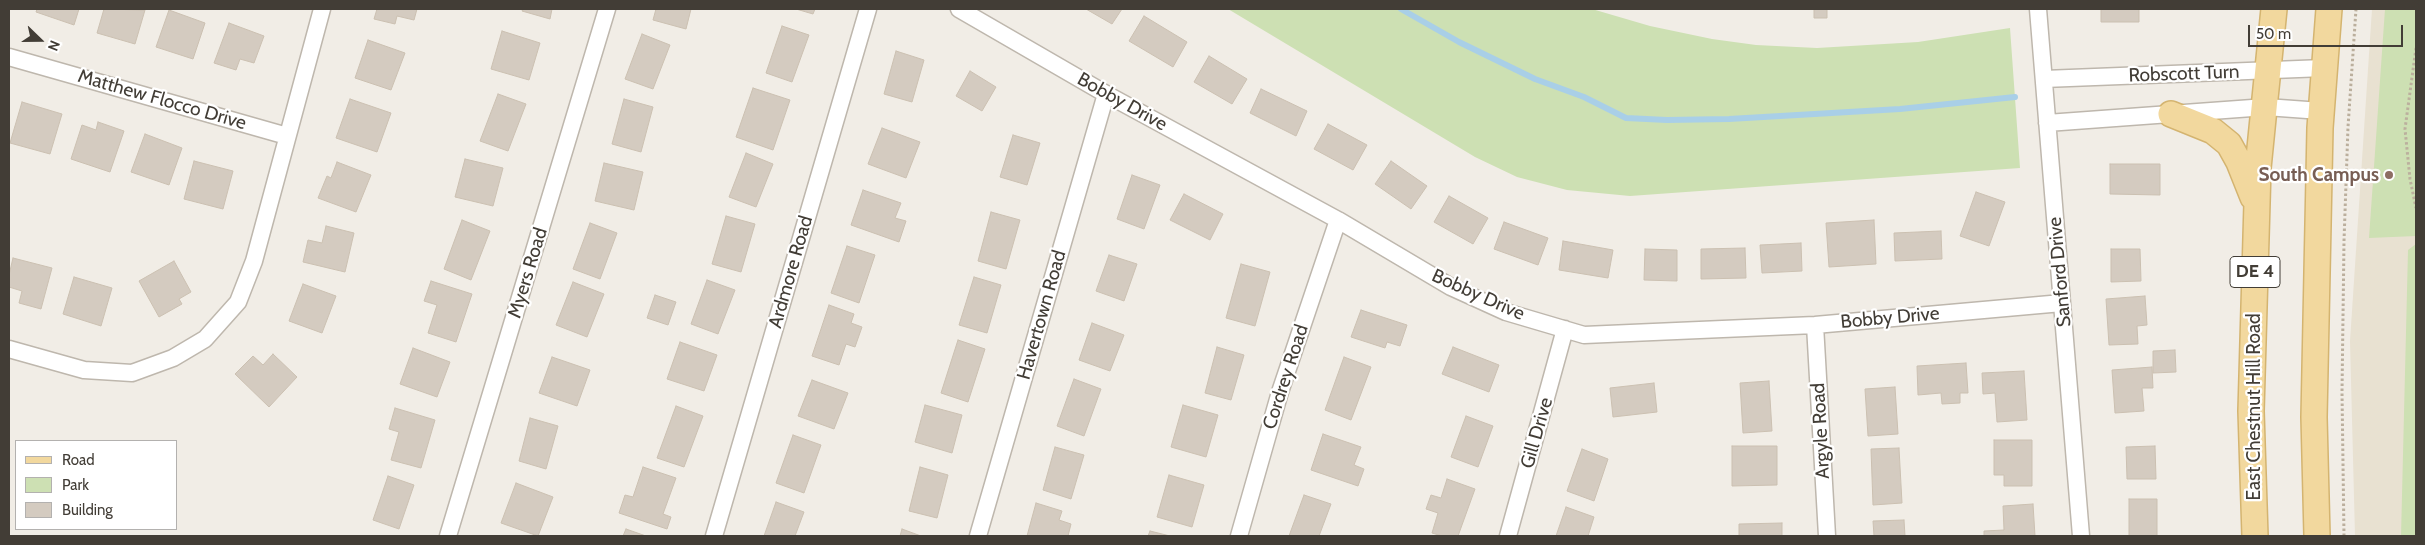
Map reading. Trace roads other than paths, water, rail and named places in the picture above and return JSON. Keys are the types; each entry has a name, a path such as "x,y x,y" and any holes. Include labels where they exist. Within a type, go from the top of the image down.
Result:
{"main road":[{"name":"East Chestnut Hill Road","path":"2255,536 2251,411 2258,168 2266,107 2274,9"},
{"path":"2317,536 2314,417 2321,111 2329,9"},
{"path":"2171,114 2213,131 2229,144 2239,162 2257,207"}],"street":[{"path":"9,348 84,370 132,372 173,358 205,339 238,302 254,261 322,9"},
{"name":"Myers Road","path":"448,536 607,9"},
{"name":"Ardmore Road","path":"714,536 868,9"},
{"name":"Bobby Drive","path":"959,9 1106,94 1338,220 1451,287 1506,312 1565,330 1584,335 1815,325 2062,303"},
{"name":"Sanford Drive","path":"2038,9 2081,536"},
{"name":"Matthew Flocco Drive","path":"9,57 287,136"},
{"name":"Robscott Turn","path":"2044,79 2324,68"},
{"name":"Havertown Road","path":"978,536 1106,94"},
{"name":"Robscott Turn","path":"2047,123 2266,107 2321,111"},
{"name":"Cordrey Road","path":"1239,536 1280,392 1338,220"},
{"name":"Argyle Road","path":"1815,325 1827,536"},
{"name":"Gill Drive","path":"1508,536 1565,330"}],"waterway":[{"path":"1401,9 1459,42 1535,79 1584,97 1626,118 1667,120 1729,119 1900,109 2015,97"}],"place":[{"name":"South Campus","path":"2389,175"}]}
